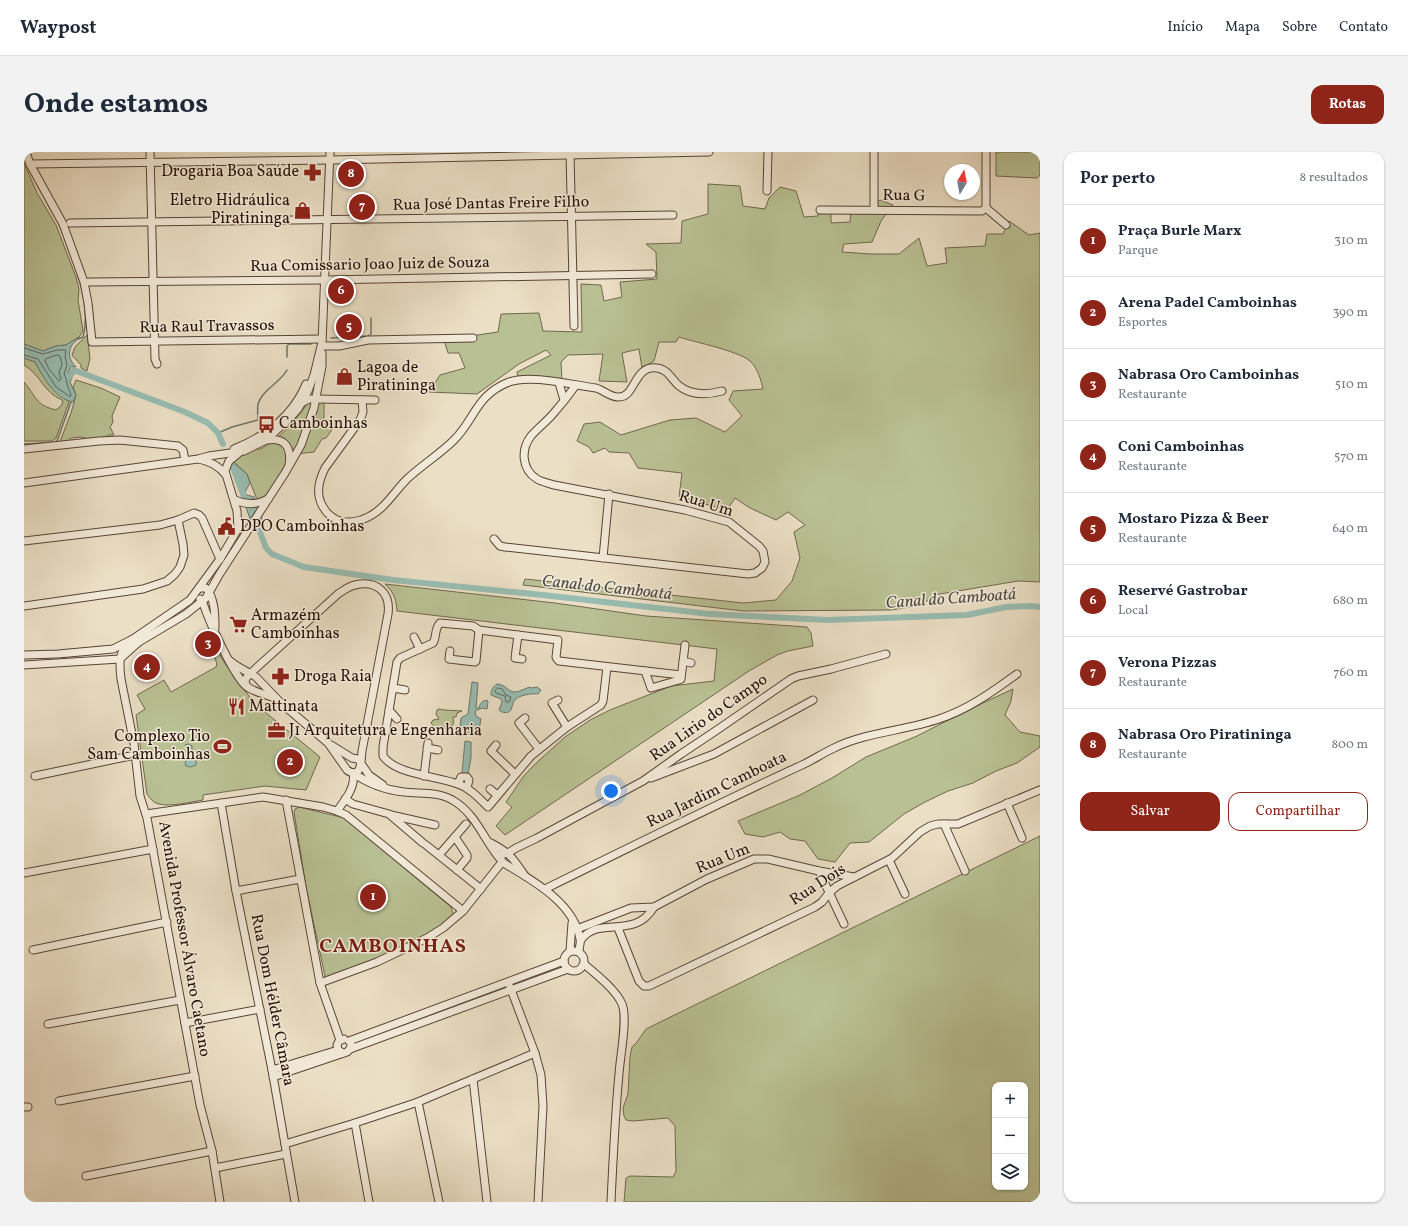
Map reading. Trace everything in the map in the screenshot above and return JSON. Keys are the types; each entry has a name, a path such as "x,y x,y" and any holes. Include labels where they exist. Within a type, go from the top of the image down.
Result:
{"street":[{"path":"26,152 30,164 330,160 709,152"},
{"path":"150,152 154,342 155,359 157,364"},
{"path":"24,665 120,659 139,642 186,614 202,602 209,594 219,575 250,527 260,506 268,498 288,467 304,436 312,416 322,366 330,152"},
{"path":"767,191 768,152"},
{"path":"874,152 874,210"},
{"path":"986,152 986,208 1006,225"},
{"path":"570,154 574,326"},
{"name":"Rua Raul Travassos","path":"30,164 63,224 84,282 92,342 322,343 339,346 368,340 473,338"},
{"name":"Rua G","path":"820,210 982,211 986,208"},
{"name":"Rua José Dantas Freire Filho","path":"70,223 673,215"},
{"name":"Rua Comissario Joao Juiz de Souza","path":"89,282 325,280 652,274"},
{"path":"226,475 226,469 229,461 234,456 266,440 285,424 301,403 308,391 322,343"},
{"path":"225,453 260,437 283,418 292,407 304,387 314,357 322,343"},
{"path":"362,400 363,412 360,420 325,468 320,482 320,501 325,512 335,519 348,523 370,517 379,511 408,479 456,438 474,410 492,391 509,382 517,380 540,379 596,388 603,390 610,396 617,398 623,397 629,392 643,371 649,368 656,368 663,370 678,385 688,391 698,394 710,394 722,391"},
{"path":"559,383 564,400"},
{"name":"Rua Um","path":"494,539 500,546 505,547 748,574 755,573 762,568 765,562 759,546 729,522 685,510 543,482 536,478 525,466 524,455 527,443 531,436 553,414 576,386"},
{"path":"301,403 309,399 375,400"},
{"path":"266,440 275,439 284,443 290,453 288,467"},
{"path":"24,448 120,440 175,445 183,450 185,460"},
{"path":"24,483 198,459 225,453 244,451"},
{"path":"24,655 63,654 113,649 186,604 220,559 238,529 237,501 226,475 220,468 213,464 198,459"},
{"path":"603,558 609,494"},
{"path":"237,501 260,506"},
{"path":"24,541 160,525 178,520 194,513 202,518 220,559"},
{"path":"24,606 143,589 167,581 180,567 184,555 178,520"},
{"path":"248,687 245,681 250,674 338,594 347,588 362,584 381,589 385,593 389,607 361,763 359,770 353,773"},
{"path":"198,590 206,588 209,594 214,612 215,631"},
{"path":"198,590 197,597 202,602 234,669 248,687 273,697 328,743 352,758 358,759 372,779 392,790"},
{"path":"607,667 603,701 601,705 567,727 539,749 515,774 488,807 467,788 469,780 467,777 461,777 458,784 424,776 404,770 390,763 383,756 383,747 397,662 400,658 434,641 437,627 440,623 473,626 479,630 558,640 557,659 559,661 580,661 607,667 624,665 645,671 667,670 681,675"},
{"path":"450,651 449,659 475,662 479,630"},
{"path":"518,635 515,658 522,659"},
{"path":"414,636 420,649"},
{"name":"Avenida Professor Álvaro Caetano","path":"132,638 124,646 120,659 122,680 134,744 140,796 146,814 153,849 202,1119 209,1136 220,1202"},
{"path":"645,671 651,688 679,680 685,646"},
{"path":"122,680 123,668 129,652"},
{"path":"63,654 65,658 63,662"},
{"name":"Rua Lirio do Campo","path":"509,855 516,848 538,838 643,781 791,679 886,654"},
{"path":"100,660 108,662 114,666 118,670 122,680"},
{"path":"230,661 237,667 258,679 281,703"},
{"path":"683,661 691,663"},
{"path":"248,687 253,688 258,683 259,666"},
{"name":"Rua Jardim Camboata","path":"545,889 834,748 870,735 906,728 939,719 978,702 1017,674"},
{"path":"392,688 405,690"},
{"path":"558,700 552,703 567,727"},
{"name":"Rua Lirio do Campo","path":"643,781 714,754 813,700"},
{"path":"389,710 397,719"},
{"path":"526,718 519,723 539,749"},
{"path":"328,743 349,771 372,785 404,792 432,793 450,799 462,806 502,862 545,889 559,901 572,918 577,929 581,940 579,951"},
{"path":"346,768 347,761 359,752 364,744"},
{"path":"496,745 492,751 515,774"},
{"path":"424,776 428,746 438,750"},
{"path":"36,776 135,755"},
{"path":"337,811 354,782 353,773"},
{"path":"490,789 497,795"},
{"name":"Rua Dois","path":"618,928 639,981 644,986 649,986 815,907 837,886 889,860 920,832 930,826 958,824 1040,790"},
{"path":"146,814 263,797 286,800 337,811 346,815 463,911"},
{"path":"345,799 353,804 435,825"},
{"path":"286,800 320,983 340,1040 337,1043 340,1051"},
{"name":"Rua Dom Hélder Câmara","path":"221,803 236,891 260,1009 295,1202"},
{"path":"1007,804 1022,838"},
{"path":"389,814 481,889"},
{"path":"439,855 466,824"},
{"path":"944,824 965,871"},
{"path":"948,834 958,824"},
{"path":"455,838 467,855 467,858 457,870"},
{"path":"489,842 509,855 520,866 525,876"},
{"path":"24,873 153,849"},
{"path":"320,983 377,962 428,938 447,926 463,911 502,862 501,855 509,855"},
{"name":"Rua Um","path":"577,929 631,908 654,906 707,879 754,859 768,858 819,871 854,877"},
{"path":"889,860 905,894"},
{"path":"819,871 844,924"},
{"path":"236,891 300,879"},
{"name":"Rua Um","path":"581,940 585,934 603,927 618,928 642,920 650,913 654,906"},
{"path":"568,969 564,961 566,955 570,951 572,918"},
{"path":"33,950 167,922"},
{"path":"570,951 579,951 583,955 583,966"},
{"path":"340,1040 345,1039 349,1041 564,961"},
{"path":"272,1073 340,1051 347,1052 350,1049 568,969 573,971 583,966"},
{"path":"583,966 601,979 618,997 623,1005 624,1011 614,1136 611,1202"},
{"path":"508,982 535,1053 541,1076 543,1106 538,1202"},
{"path":"48,1024 180,1000"},
{"path":"185,1023 260,1009"},
{"path":"349,1041 351,1045 350,1049"},
{"path":"285,1144 418,1102 535,1053"},
{"path":"59,1101 194,1076"},
{"path":"473,1079 487,1202"},
{"path":"418,1102 439,1202"},
{"path":"355,1123 369,1202"},
{"path":"86,1176 212,1151"},
{"path":"215,1168 286,1154"}],"green space":[{"path":"996,152 1040,152 1040,175 1037,178 996,176"},
{"path":"24,163 37,193 56,225 76,277 79,289 78,300 83,331 79,337 66,345 56,346 43,351 24,344"},
{"path":"708,184 740,186 743,206 765,209 769,198 780,187 796,191 804,217 818,216 818,207 831,209 831,223 850,222 851,209 871,207 880,200 893,205 881,221 872,242 844,244 842,252 899,254 919,238 927,266 947,263 945,248 985,246 987,234 1003,234 1009,221 1029,235 1040,233 1040,582 1018,581 934,595 922,605 891,610 743,611 523,585 525,579 743,603 776,600 792,581 800,558 794,532 805,525 788,512 776,520 750,508 735,498 727,510 679,497 682,473 638,468 629,453 609,452 605,448 593,453 589,447 577,441 584,424 600,422 621,435 670,420 696,418 725,432 742,416 729,400 733,391 763,389 756,369 747,359 729,351 679,337 676,342 659,342 654,361 642,368 639,349 622,353 627,382 599,381 603,354 568,355 561,362 562,380 518,378 517,372 551,355 546,350 519,364 477,394 429,392 440,375 465,368 459,353 448,353 444,340 498,332 501,314 539,313 543,331 582,332 581,284 601,285 604,301 622,297 620,282 657,279 656,252 646,244 681,243 682,221 708,214"},
{"path":"87,335 90,358 87,371 81,368 81,365 72,355 75,347"},
{"path":"24,358 35,362 49,383 69,402 56,438 52,441 24,441 24,382 40,403 49,408 56,410 63,402 50,393 30,369 24,365"},
{"path":"76,380 101,388 120,397 112,416 113,422 110,427 114,435 89,439 81,437 71,438 65,444 59,444 76,395 73,387"},
{"path":"309,402 324,402 324,421 338,421 326,438 322,439 314,452 296,454 261,510 247,474 234,462 240,456 256,449 261,449 276,439 289,427"},
{"path":"385,584 555,603 646,616 807,627 811,633 813,646 788,651 777,655 749,671 505,835 496,826 512,807 506,802 523,777 565,737 590,720 610,710 671,686 714,681 717,649 397,611 394,596"},
{"name":"Complexo Tio Sam Camboinhas","path":"215,646 224,662 254,703 320,757 306,790 265,786 203,795 203,800 169,805 155,803 147,794 136,715 145,709 137,695 164,680 171,692 216,667 217,664 211,648"},
{"path":"1013,689 1011,701 1005,715 1020,732 1040,736 1040,747 1017,763 996,771 973,783 948,791 925,802 904,814 869,842 850,843 835,862 818,859 805,841 790,839 780,832 763,837 745,834 738,821 800,795 832,778 866,757 917,736"},
{"path":"437,710 462,711 457,713 456,717 453,717 453,725 451,727 445,729 435,728 431,723 433,720 439,719 436,714"},
{"path":"299,807 344,818 451,907 453,914 452,919 388,957 326,981 306,887 294,812 295,809"},
{"path":"1040,836 1040,1202 624,1202 626,1178 630,1176 673,1177 676,1171 675,1126 668,1118 633,1121 626,1120 624,1116 623,1108 628,1094 630,1057 632,1047 646,1029"}],"water":[{"path":"79,337 72,345 69,354 76,367 71,366 68,373 72,378 70,382 76,395 73,402 61,397 55,392 35,362 24,358 24,344 43,351 56,346 66,345"},
{"path":"235,464 247,474 250,483 244,494 254,497 262,519 254,531 232,465"},
{"path":"472,682 478,683 476,708 479,708 484,701 487,700 488,702 487,709 482,708 475,711 476,716 481,719 479,730 473,734 466,733 460,727 461,718 468,714"},
{"path":"497,684 504,686 513,692 529,687 537,687 541,690 538,694 529,694 519,697 514,701 511,710 505,713 499,710 502,702 501,699 491,695 492,688"},
{"path":"465,741 471,742 471,758 468,774 462,773"},
{"path":"188,744 192,746 192,755 196,761 196,765 191,767 186,766 185,763 188,755 185,745"}],"waterway":[{"path":"29,169 50,208"},
{"path":"58,221 74,263 83,294 85,323 83,337 78,339"},
{"path":"331,338 368,336 371,334 371,318"},
{"path":"287,357 287,346 289,344 311,344"},
{"name":"Canal do Camboatá","path":"70,376 74,370 185,412 208,423 218,433 223,444"},
{"path":"218,433 232,427 258,420 258,404 260,399 284,375 287,370"},
{"path":"55,442 57,441 71,402"},
{"path":"24,444 44,443"},
{"name":"Canal do Camboatá","path":"232,465 246,502"},
{"name":"Canal do Camboatá","path":"255,519 266,548 272,554 304,567 393,580 710,614 828,620 967,615 1006,607 1040,607"}],"place":[{"name":"Drogaria Boa Saúde","path":"312,172"},
{"name":"Nabrasa Oro Piratininga","path":"351,174"},
{"name":"Verona Pizzas","path":"362,207"},
{"name":"Eletro Hidráulica Piratininga","path":"303,210"},
{"name":"Reservé Gastrobar","path":"341,291"},
{"name":"Mostaro Pizza & Beer","path":"349,327"},
{"name":"Lagoa de Piratininga","path":"344,377"},
{"name":"Camboinhas","path":"266,424"},
{"name":"DPO Camboinhas","path":"227,527"},
{"name":"Armazém Camboinhas","path":"238,625"},
{"name":"Nabrasa Oro Camboinhas","path":"208,644"},
{"name":"Coni Camboinhas","path":"147,667"},
{"name":"Droga Raia","path":"281,677"},
{"name":"Mattinata","path":"236,707"},
{"name":"J1 Arquitetura e Engenharia","path":"276,731"},
{"name":"Complexo Tio Sam Camboinhas","path":"223,746"},
{"name":"Arena Padel Camboinhas","path":"290,762"},
{"name":"Praça Burle Marx","path":"373,897"}],"district":[{"name":"CAMBOINHAS","path":"393,947"}]}
